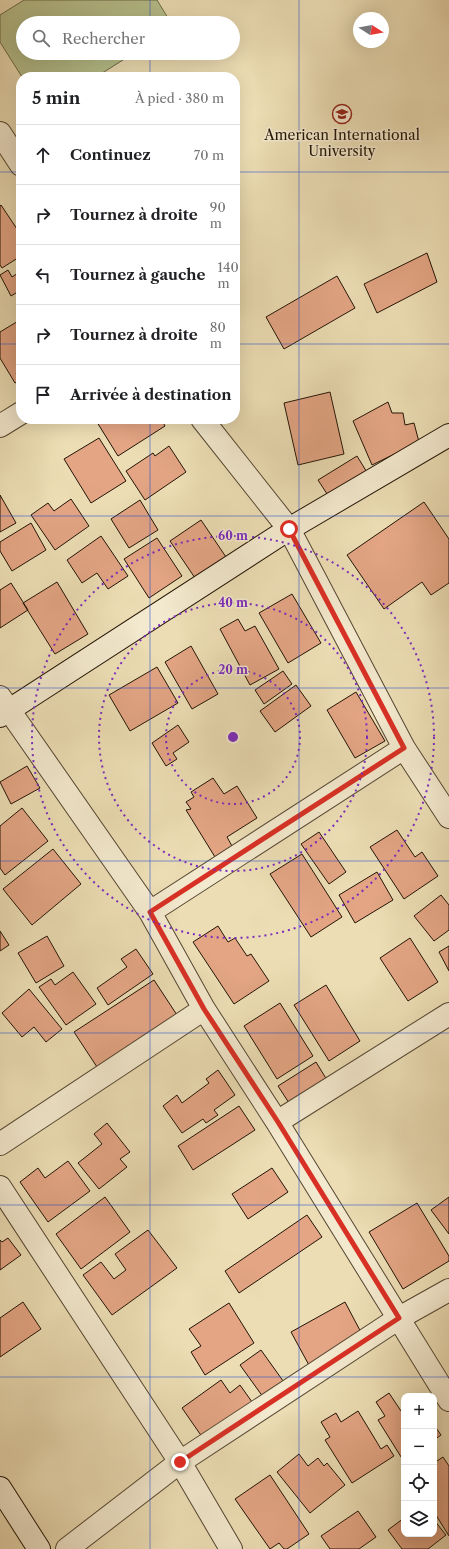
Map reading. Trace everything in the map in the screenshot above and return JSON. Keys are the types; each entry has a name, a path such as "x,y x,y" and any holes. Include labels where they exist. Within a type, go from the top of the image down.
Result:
{"street":[{"path":"2,139 16,158"},
{"path":"0,426 16,416"},
{"path":"206,424 289,529 404,748 449,818"},
{"path":"449,435 289,529 3,707 150,912 204,1009 278,1122 449,1400"},
{"path":"150,912 404,748"},
{"path":"0,1144 204,1009"},
{"path":"278,1122 449,1014"},
{"path":"0,1187 180,1462 231,1549"},
{"path":"67,1549 180,1462 399,1318 449,1290"},
{"path":"0,1488 39,1549"}],"green space":[{"path":"24,0 157,0 167,16 16,16 16,60 123,60 104,72 19,72 0,42 0,15"}],"building":[{"path":"1,205 16,228 16,259 2,268 0,265"},
{"path":"427,253 437,282 377,313 364,284"},
{"path":"8,270 12,277 16,274 16,293 11,296 0,275"},
{"path":"337,276 355,308 284,349 266,317"},
{"path":"16,322 15,383 0,358 0,332"},
{"path":"330,392 344,454 298,465 284,403"},
{"path":"388,402 392,413 403,413 405,425 414,423 419,442 372,465 353,421"},
{"path":"98,424 164,424 165,426 118,456"},
{"path":"99,438 126,481 91,503 64,459"},
{"path":"169,446 186,472 145,500 126,471 153,453 155,456"},
{"path":"357,456 368,474 329,497 318,480"},
{"path":"0,495 16,523 0,532"},
{"path":"71,499 89,526 55,550 31,515 48,503 54,511"},
{"path":"140,500 158,530 129,548 111,519"},
{"path":"424,502 449,539 449,583 431,595 422,582 384,609 347,555"},
{"path":"201,520 226,557 195,578 170,541"},
{"path":"31,523 46,550 12,571 0,551 0,542"},
{"path":"101,536 128,576 108,589 97,573 82,583 67,560"},
{"path":"157,538 182,576 149,598 124,559"},
{"path":"57,582 88,634 55,654 23,603"},
{"path":"11,583 28,610 0,628 0,590"},
{"path":"292,594 321,643 288,663 259,613"},
{"path":"238,619 245,631 255,626 279,669 250,685 220,629"},
{"path":"191,646 218,694 192,709 165,662"},
{"path":"157,667 178,703 130,731 109,695"},
{"path":"283,671 292,684 264,704 255,690"},
{"path":"296,685 311,706 275,732 260,711"},
{"path":"356,692 385,741 355,758 327,710"},
{"path":"178,725 189,742 173,753 177,759 166,766 152,743"},
{"path":"27,766 40,788 11,804 0,782"},
{"path":"213,778 224,794 237,786 257,818 227,837 232,846 215,857 186,810 191,809 186,802 194,797 191,792"},
{"path":"22,808 48,841 5,875 0,868 0,826"},
{"path":"397,830 415,857 422,852 438,876 404,899 370,847"},
{"path":"319,832 346,872 329,884 301,844"},
{"path":"53,849 81,884 32,925 3,889"},
{"path":"302,854 342,917 311,937 270,874"},
{"path":"377,872 393,900 355,923 339,895"},
{"path":"441,895 449,905 449,930 434,941 414,916"},
{"path":"218,926 228,942 235,938 247,956 251,954 269,981 234,1004 193,942"},
{"path":"0,931 9,945 0,951"},
{"path":"47,936 64,966 36,983 18,953"},
{"path":"410,938 438,982 408,1001 380,958"},
{"path":"449,946 449,971 439,952"},
{"path":"136,949 153,974 108,1005 97,988 127,967 121,959"},
{"path":"73,972 96,1004 66,1025 39,987 51,979 55,985"},
{"path":"154,980 177,1015 97,1067 74,1032"},
{"path":"326,985 360,1041 329,1061 294,1005"},
{"path":"29,989 62,1029 46,1042 34,1027 22,1037 2,1013"},
{"path":"280,1003 313,1056 277,1079 244,1026"},
{"path":"316,1062 327,1080 289,1103 278,1086"},
{"path":"218,1070 235,1095 214,1110 218,1115 206,1123 203,1119 182,1133 163,1106 177,1095 182,1103 209,1083 206,1079"},
{"path":"239,1106 255,1130 193,1170 178,1146"},
{"path":"107,1123 130,1152 120,1159 127,1167 99,1189 78,1163 102,1144 94,1134"},
{"path":"68,1161 90,1191 48,1222 20,1182 38,1168 45,1178"},
{"path":"272,1168 288,1192 248,1219 232,1194"},
{"path":"105,1197 130,1232 81,1269 56,1234"},
{"path":"449,1197 449,1234 431,1210"},
{"path":"417,1203 449,1256 449,1261 403,1289 369,1232"},
{"path":"307,1215 322,1237 239,1293 225,1271"},
{"path":"148,1230 177,1268 112,1315 83,1275 101,1262 114,1279 126,1270 115,1254"},
{"path":"8,1238 21,1255 0,1270 0,1240 2,1242"},
{"path":"23,1302 41,1329 0,1357 0,1318"},
{"path":"345,1302 364,1338 310,1367 291,1332"},
{"path":"229,1303 254,1343 205,1375 191,1352 201,1346 189,1329"},
{"path":"261,1350 286,1385 266,1401 240,1365"},
{"path":"221,1380 230,1393 240,1385 257,1409 207,1444 182,1408"},
{"path":"389,1393 401,1411 401,1457 378,1420 385,1416 376,1402"},
{"path":"358,1411 381,1449 387,1445 394,1456 352,1483 325,1440 330,1437 321,1422 336,1413 341,1422"},
{"path":"437,1429 441,1435 437,1438"},
{"path":"299,1454 308,1466 318,1458 324,1466 327,1463 345,1485 310,1513 277,1472"},
{"path":"443,1457 449,1466 449,1536 437,1517 437,1461"},
{"path":"270,1475 309,1534 287,1549 284,1549 279,1543 270,1549 235,1499"},
{"path":"358,1511 376,1537 359,1549 330,1549 321,1536"},
{"path":"401,1520 401,1537 437,1537 437,1524 446,1535 428,1549 402,1549 388,1530"}],"place":[{"name":"American International University","path":"342,114"}],"route":[{"path":"180,1462 399,1318 278,1122 204,1009 150,912 404,748 289,529"}]}
